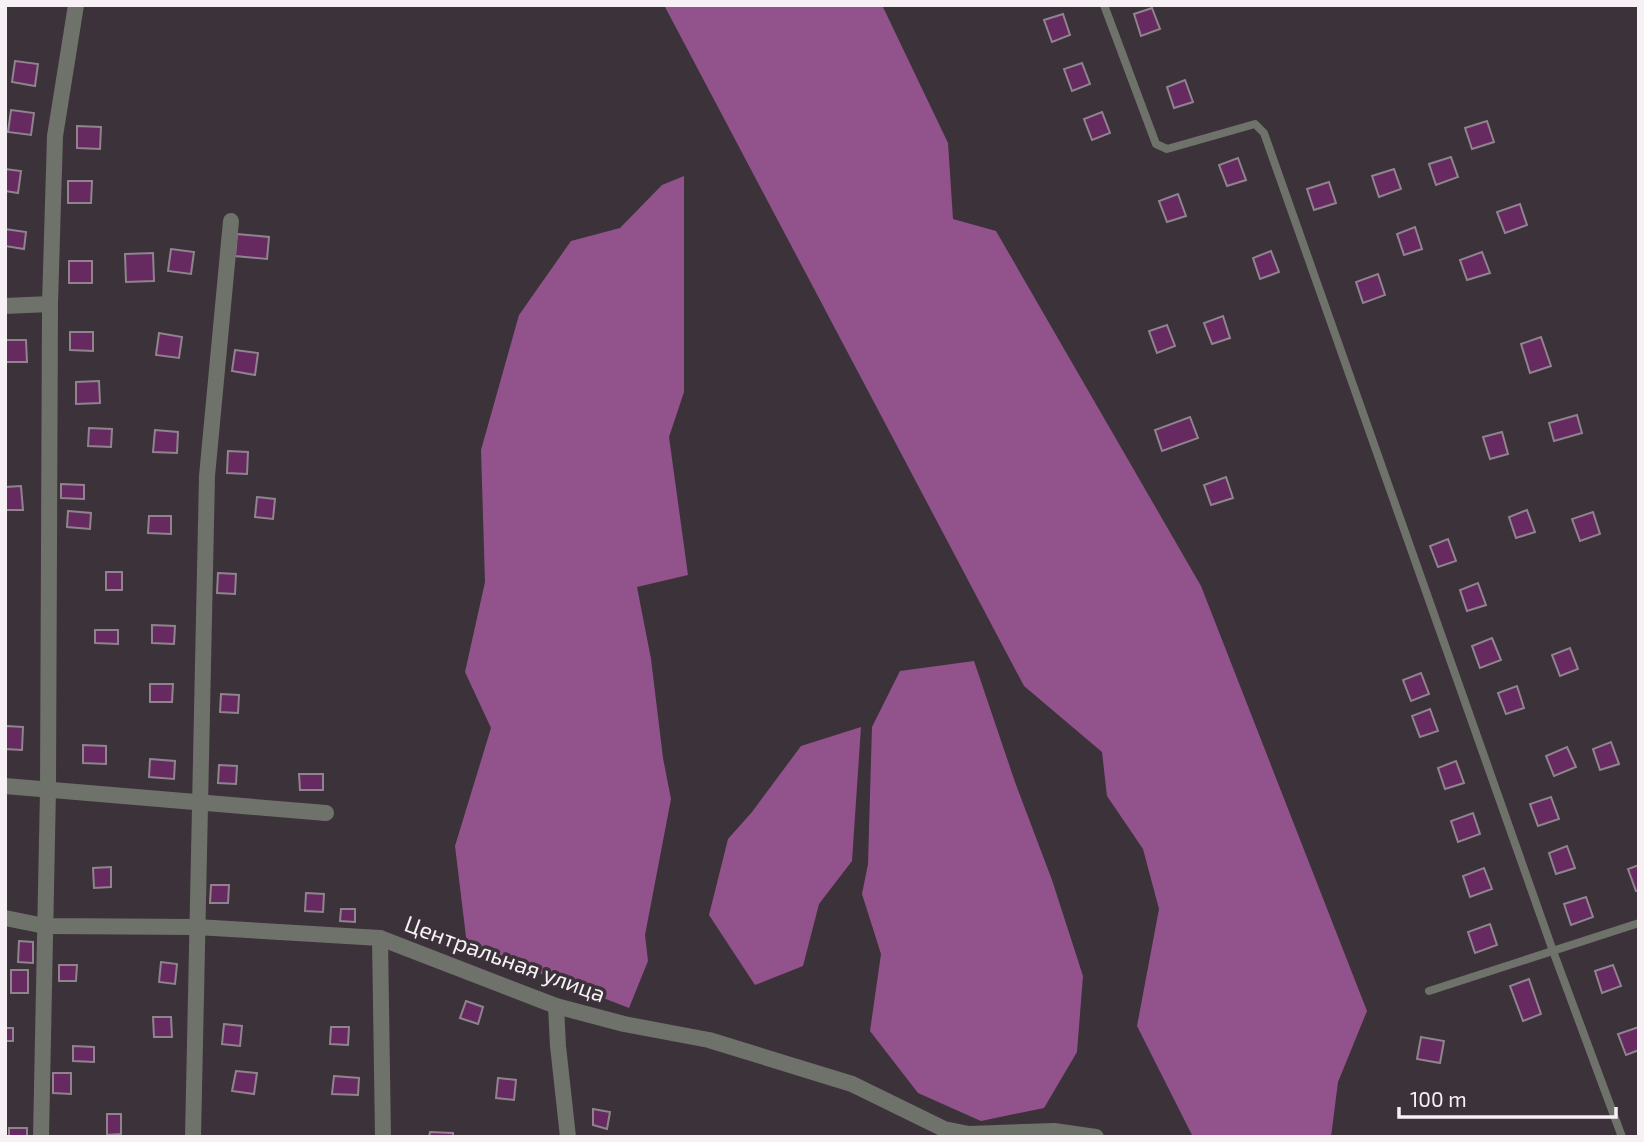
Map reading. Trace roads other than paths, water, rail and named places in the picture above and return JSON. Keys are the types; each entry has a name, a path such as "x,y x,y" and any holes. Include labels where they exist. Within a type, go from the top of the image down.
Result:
{"street":[{"path":"41,1137 48,790 50,304 55,136 76,5"},
{"path":"193,1137 207,477 231,221"},
{"path":"5,306 50,304"},
{"path":"5,786 326,813"},
{"name":"Центральная улица","path":"5,918 45,926 197,927 380,937 556,1006 624,1024 709,1040 852,1084 945,1133 1054,1131 1096,1137"},
{"path":"380,937 383,1137"},
{"path":"556,1006 568,1137"}],"lane":[{"path":"1104,5 1156,145 1167,149 1255,124 1265,133 1553,951 1622,1137"},
{"path":"1429,991 1639,923"}]}
